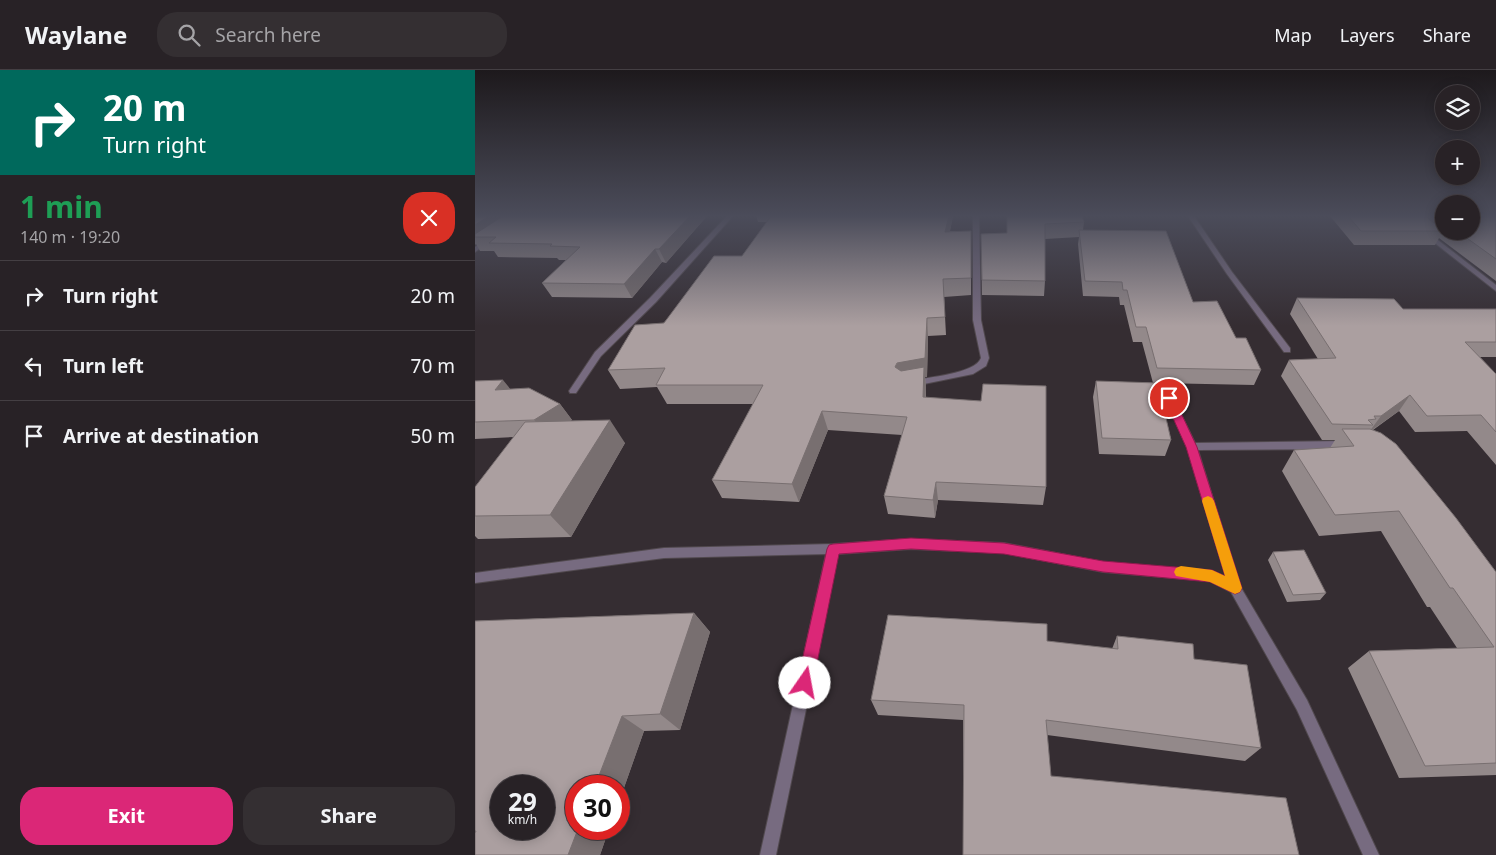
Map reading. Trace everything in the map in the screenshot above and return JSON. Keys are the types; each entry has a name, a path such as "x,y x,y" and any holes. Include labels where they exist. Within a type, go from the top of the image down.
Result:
{"street":[{"path":"573,391 598,354 653,300 696,253"},
{"path":"903,385 970,372 983,364 985,358 977,320 976,253"},
{"path":"1215,253 1287,350"},
{"path":"1450,253 1496,289"},
{"path":"1169,398 1192,447 1235,588 1302,705 1371,855"},
{"path":"1192,447 1356,444"},
{"path":"475,578 664,553 833,549 911,544 1004,548 1103,566 1212,576 1235,588"},
{"path":"769,855 833,549"}],"building":[{"path":"574,253 652,253 624,284 542,283"},
{"path":"744,253 971,253 971,278 943,279 945,317 927,318 925,358 897,363 895,367 901,371 924,367 923,397 981,401 983,384 1046,386 1046,487 936,482 933,500 884,496 907,417 822,411 792,484 712,480 763,385 656,385 665,368 608,370 635,325 664,323 714,256 742,256"},
{"path":"981,253 1045,253 1045,281 982,280"},
{"path":"1082,253 1174,253 1193,302 1217,301 1236,338 1246,338 1261,370 1157,368 1146,327 1136,327 1127,290 1123,290 1122,282 1085,281"},
{"path":"1487,253 1496,253 1496,259"},
{"path":"1297,298 1394,299 1403,309 1496,309 1496,342 1465,342 1496,374 1496,432 1481,415 1427,416 1410,395 1381,416 1374,416 1376,419 1368,420 1373,425 1332,424 1289,360 1336,358"},
{"path":"503,380 495,390 529,388 560,404 534,420 475,422 475,381"},
{"path":"1096,381 1158,383 1171,440 1102,438"},
{"path":"610,420 550,515 475,516 475,487 525,422"},
{"path":"1342,429 1370,429 1381,433 1396,444 1456,518 1496,572 1496,763 1425,766 1369,651 1494,647 1453,588 1450,588 1399,511 1335,515 1294,450 1354,446"},
{"path":"1304,550 1326,593 1293,595 1273,552"},
{"path":"694,613 660,714 622,716 599,775 565,775 565,840 574,840 568,855 475,855 475,621"},
{"path":"888,615 1047,624 1047,641 1118,649 1117,636 1193,644 1194,659 1247,665 1261,748 1046,720 1051,776 1286,798 1299,855 963,855 964,705 871,700"}],"slow traffic":[{"path":"1181,572 1212,576 1235,588 1208,501"}],"route":[{"path":"805,683 833,549 911,544 1004,548 1103,566 1212,576 1235,588 1192,447 1169,398"}]}
